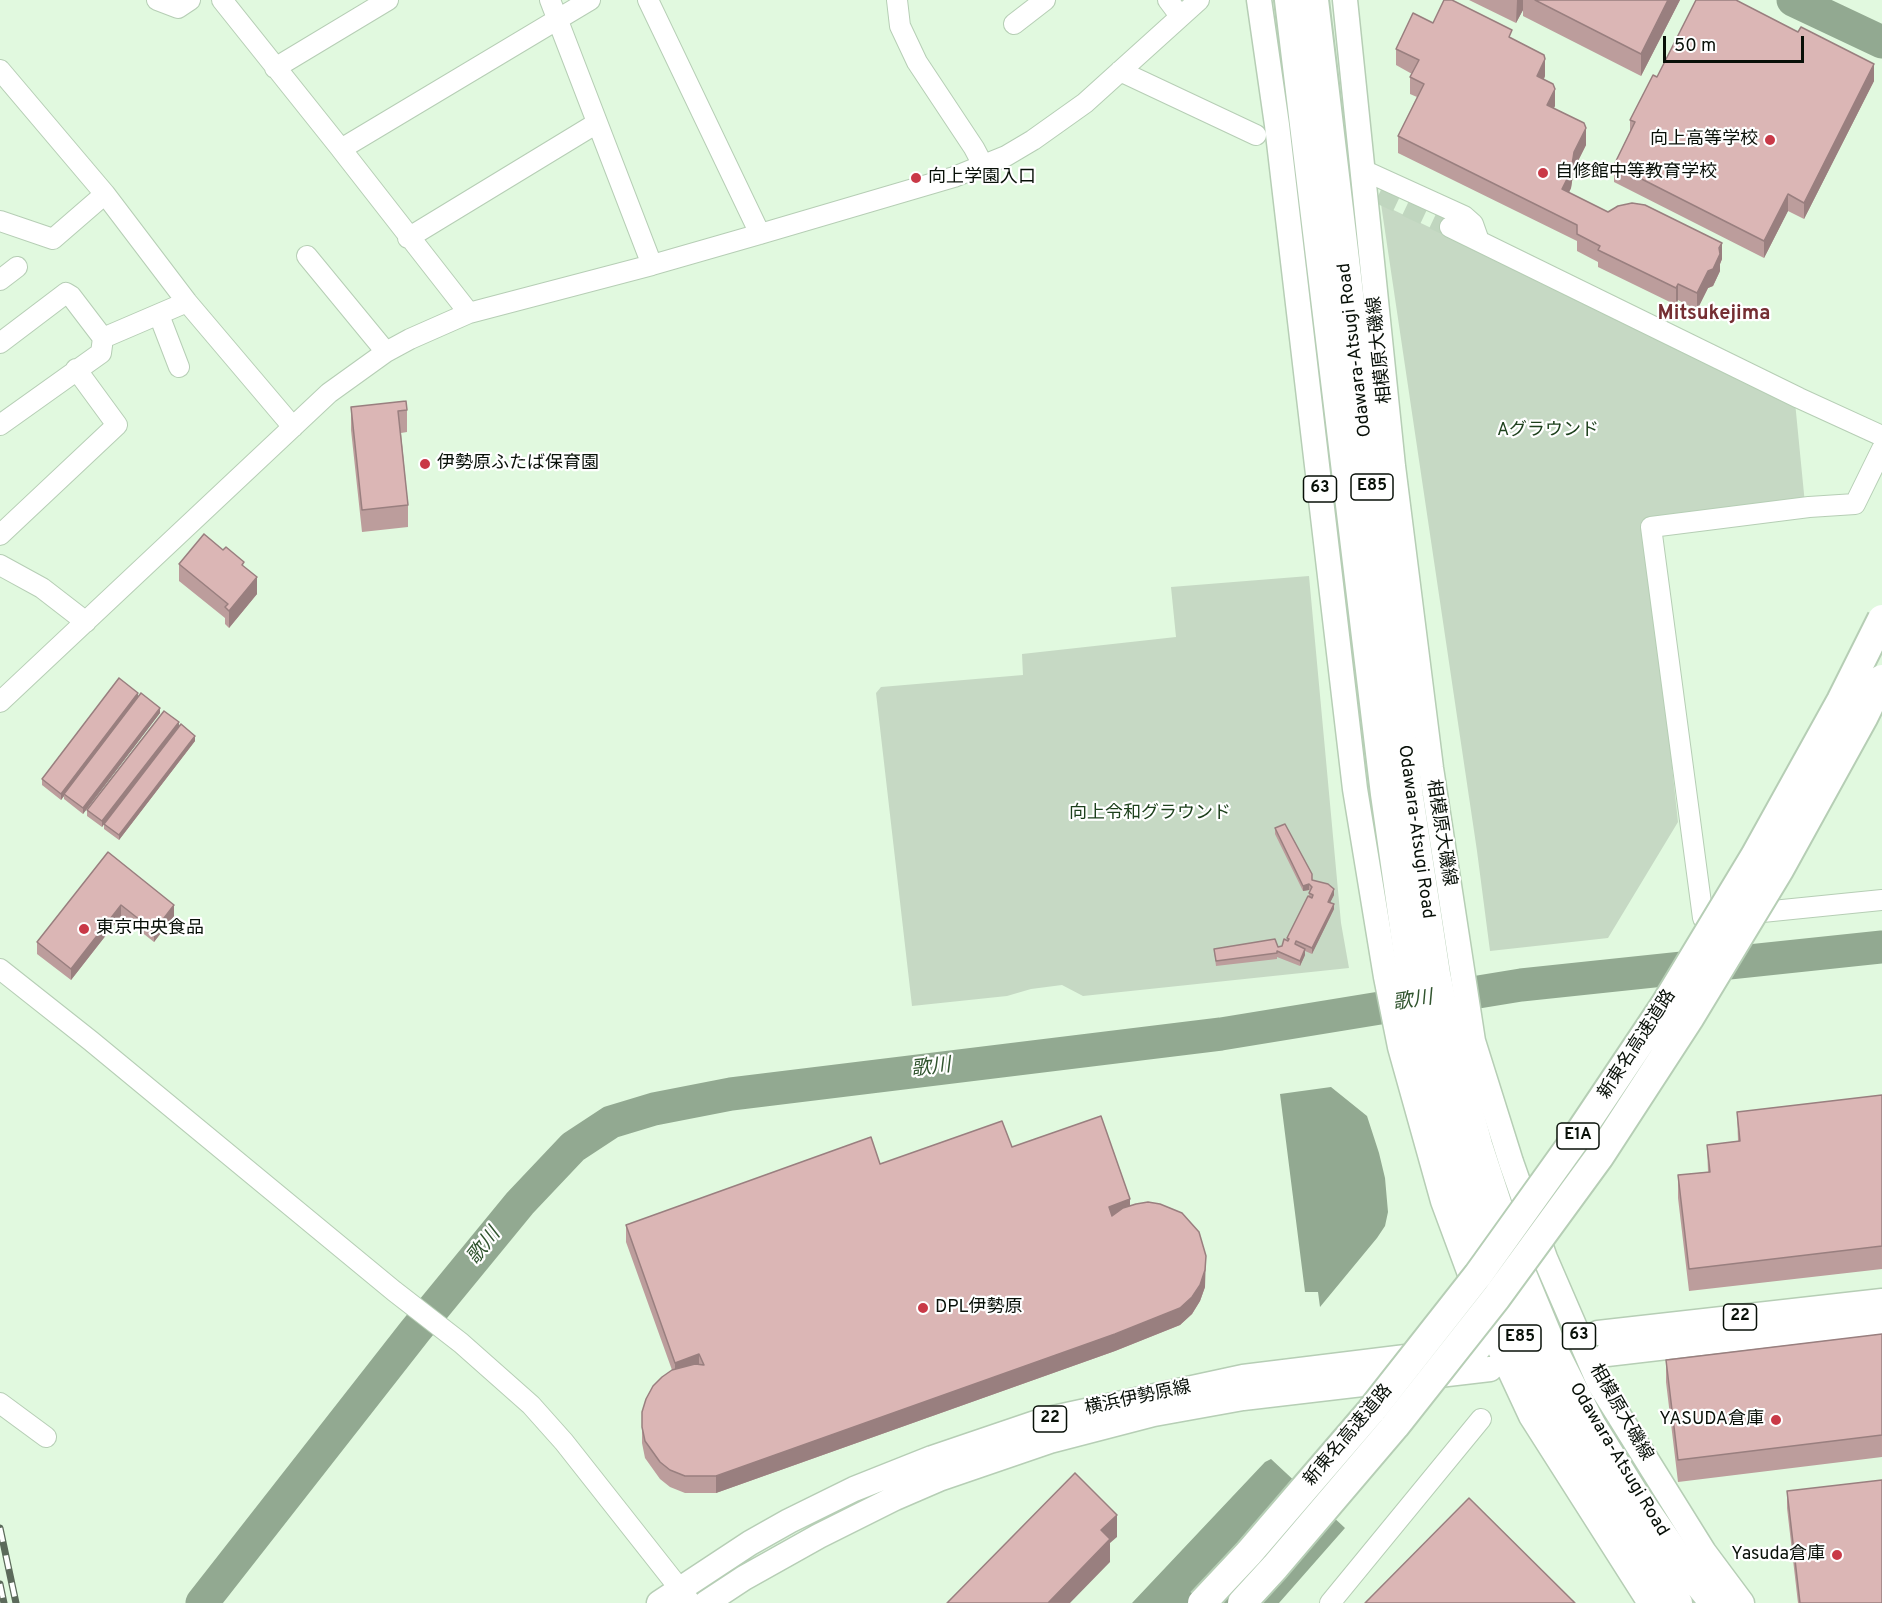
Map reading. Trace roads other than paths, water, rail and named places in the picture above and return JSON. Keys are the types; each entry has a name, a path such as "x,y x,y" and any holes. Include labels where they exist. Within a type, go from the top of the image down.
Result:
{"highway":[{"name":"Odawara-Atsugi Road","path":"1289,0 1385,794 1424,975 1456,1163 1493,1273 1527,1353 1570,1440 1614,1512 1678,1603"},
{"name":"Odawara-Atsugi Road","path":"1314,0 1409,797 1424,975"},
{"name":"新東名高速道路","path":"1203,1603 1371,1412 1478,1275 1574,1141 1665,1005 1755,856 1841,701 1882,618"},
{"name":"新東名高速道路","path":"1242,1603 1395,1426 1496,1298 1599,1157 1690,1017 1779,870 1882,680"},
{"name":"Odawara-Atsugi Road","path":"1437,1043 1478,1145 1513,1252 1554,1351 1592,1426 1633,1492 1684,1566 1714,1603"}],"main road":[{"name":"相模原大磯線","path":"1259,0 1277,125 1355,789 1424,975 1437,1043 1443,1201 1490,1328 1531,1416 1650,1603"},
{"name":"相模原大磯線","path":"1345,0 1394,478 1431,768 1424,975"},
{"name":"相模原大磯線","path":"1437,1043 1511,1162 1545,1258 1600,1385 1704,1552 1742,1603"},
{"name":"22","path":"1882,1301 1603,1343 1882,1322"},
{"name":"横浜伊勢原線","path":"659,1603 685,1596 759,1538 854,1489 932,1458 1044,1420 1243,1377 1484,1359 1154,1414 1050,1441 939,1479 895,1498 819,1536 744,1578 706,1603"}],"street":[{"path":"158,0 178,8 190,0"},
{"path":"222,0 469,313"},
{"path":"275,68 388,0"},
{"path":"341,149 554,9 590,0"},
{"path":"648,0 760,234"},
{"path":"897,0 900,26 916,62 983,165"},
{"path":"1014,24 1045,0"},
{"path":"1168,0 1180,16"},
{"path":"0,702 329,393 386,352 469,313 760,234 954,177 1006,156 1033,140 1084,103 1199,0"},
{"path":"554,9 652,265"},
{"path":"0,70 105,194 187,302 292,427"},
{"path":"1120,71 1256,135"},
{"path":"408,237 597,123"},
{"path":"1363,170 1464,216 1473,224 1479,241"},
{"path":"0,221 53,239 105,194"},
{"path":"1450,227 1799,398 1882,436"},
{"path":"319,262 386,352"},
{"path":"0,280 17,267"},
{"path":"0,343 66,293 71,296 103,338 101,353 0,425"},
{"path":"103,338 187,302"},
{"path":"159,315 179,367"},
{"path":"0,536 117,425 76,369"},
{"path":"1882,449 1855,504 1809,507 1651,527 1703,918 1882,900"},
{"path":"0,566 42,588 86,622"},
{"path":"0,969 447,1331 531,1405 564,1442 685,1596"},
{"path":"0,1403 46,1437"},
{"path":"1330,1603 1481,1419"}],"waterway":[{"path":"1793,0 1882,42"},
{"name":"歌川","path":"202,1603 415,1331 520,1203 573,1147 611,1122 654,1109 731,1094 1221,1034 1521,985 1882,947"}],"tunnel":[{"path":"1352,181 1450,227"}],"railway":[{"path":"0,1528 16,1603"},
{"path":"0,1584 4,1603"}],"place":[{"name":"向上高等学校","path":"1770,140"},
{"name":"自修館中等教育学校","path":"1543,173"},
{"name":"向上学園入口","path":"916,178"},
{"name":"伊勢原ふたば保育園","path":"425,464"},
{"name":"東京中央食品","path":"84,929"},
{"name":"DPL伊勢原","path":"923,1308"},
{"name":"YASUDA倉庫","path":"1776,1420"},
{"name":"Yasuda倉庫","path":"1837,1555"}],"district":[{"name":"Mitsukejima","path":"1714,315"}],"park label":[{"name":"Aグラウンド","path":"1548,431"},
{"name":"向上令和グラウンド","path":"1150,814"}]}
